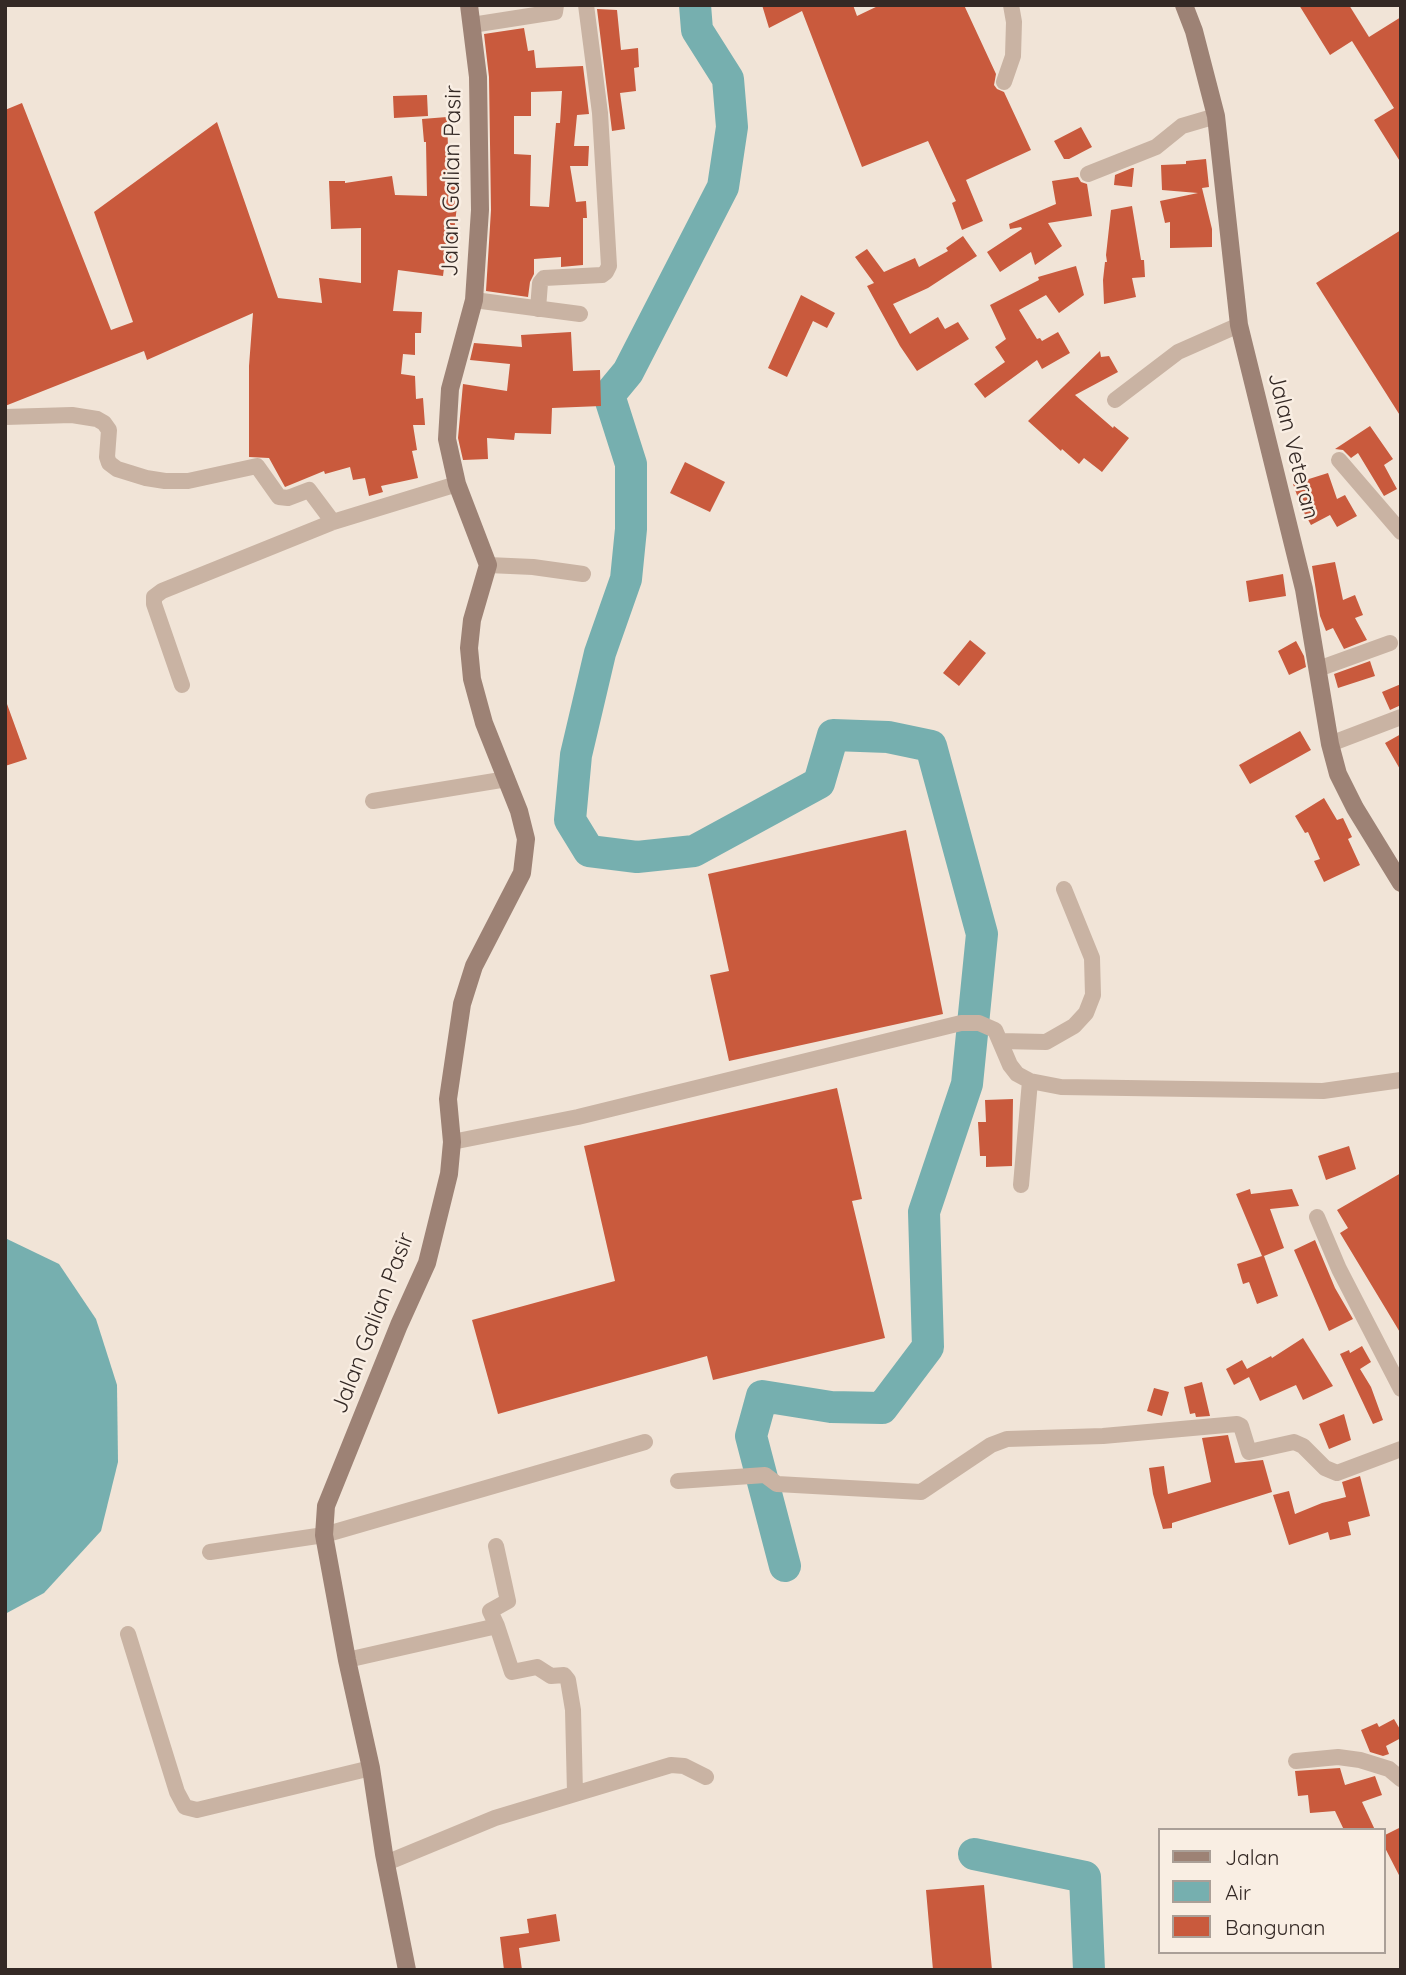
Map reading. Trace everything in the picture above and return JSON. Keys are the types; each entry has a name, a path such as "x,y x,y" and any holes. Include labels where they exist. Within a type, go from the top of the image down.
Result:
{"street":[{"name":"Jalan Galian Pasir","path":"407,1970 371,1768 347,1660 324,1535 326,1506 427,1263 449,1174 452,1142 448,1099 462,1003 474,966 522,873 526,839 507,779 484,723 472,679 472,620 488,565 457,484 447,439 450,389 474,300 480,210 478,77 469,5"},
{"path":"472,25 555,12 556,5"},
{"path":"538,309 540,283 544,278 601,275 608,269 600,113 586,5"},
{"path":"1004,82 1013,56 1014,22 1011,5"},
{"name":"Jalan Veteran","path":"1184,5 1194,30 1216,116 1239,325 1304,589 1330,744 1338,774 1355,808 1401,883"},
{"path":"1088,174 1156,147 1182,126 1216,116"},
{"path":"474,300 580,314"},
{"path":"1115,400 1178,352 1239,325"},
{"path":"5,417 72,415 97,419 104,423 108,430 109,463 117,469 146,478 188,481 257,466 279,497 288,498 309,490 333,522"},
{"path":"1339,460 1401,532"},
{"path":"182,685 154,604 154,597 162,591 333,522 457,484"},
{"path":"488,565 583,574"},
{"path":"1318,669 1390,643"},
{"path":"1330,744 1401,717"},
{"path":"373,801 507,779"},
{"path":"1001,1041 1046,1042 1074,1026 1086,1013 1093,995 1092,958 1064,889"},
{"path":"452,1142 578,1117 961,1023 979,1023 995,1030 1010,1065 1017,1074 1030,1081 1061,1087 1323,1091 1401,1080"},
{"path":"1021,1185 1030,1081"},
{"path":"1317,1217 1339,1269 1401,1390"},
{"path":"678,1481 761,1475 778,1484 921,1492 991,1445 1007,1439 1103,1436 1237,1424 1241,1426 1250,1452 1294,1441 1303,1446 1325,1468 1337,1474 1401,1449"},
{"path":"210,1552 324,1535 645,1442"},
{"path":"496,1546 508,1601 490,1611 512,1672 540,1667 551,1676 564,1675 568,1680 573,1710 575,1793"},
{"path":"347,1660 497,1626"},
{"path":"128,1634 177,1792 185,1807 197,1810 371,1768"},
{"path":"1296,1760 1360,1760 1389,1769 1401,1779"},
{"path":"386,1863 495,1818 671,1765 684,1766 706,1777"}],"water":[{"path":"5,1238 59,1264 96,1319 117,1385 118,1462 101,1531 44,1593 5,1614"}],"building":[{"path":"762,5 853,5 857,16 880,5 964,5 996,74 994,85 1004,92 1031,150 966,180 983,221 962,230 952,203 956,201 928,141 862,167 802,11 769,28"},
{"path":"1299,5 1349,5 1369,37 1401,17 1401,163 1374,120 1394,108 1352,41 1330,55"},
{"path":"597,9 617,10 621,50 638,48 639,67 634,68 636,91 620,93 625,129 612,131"},
{"path":"524,28 528,51 534,50 536,68 583,66 589,114 577,115 574,146 589,146 588,166 570,166 576,202 586,201 587,218 583,218 583,265 561,267 561,257 534,259 534,274 528,297 486,291 491,210 489,77 484,34","holes":["562,91 560,123 556,123 549,207 530,206 531,155 514,154 514,116 531,116 531,92"]},
{"path":"427,95 428,116 394,118 393,96"},
{"path":"22,103 111,330 133,322 94,212 217,122 278,298 322,303 319,278 361,283 361,228 331,229 329,181 345,183 392,176 395,195 427,196 426,142 422,119 447,117 449,178 460,178 451,260 445,260 443,276 398,270 393,311 422,312 421,333 415,333 415,355 403,354 401,374 415,376 416,399 423,398 425,425 413,425 417,450 412,451 418,478 381,486 383,492 369,496 365,478 353,480 350,467 325,474 324,471 285,487 269,458 249,457 249,366 253,313 147,360 144,351 5,406 5,110"},
{"path":"1081,127 1092,147 1064,159 1054,141"},
{"path":"1206,159 1209,187 1202,188 1212,229 1212,247 1170,248 1170,222 1165,223 1160,201 1198,193 1162,190 1161,165 1186,164 1186,161"},
{"path":"1132,168 1132,187 1114,185 1115,175"},
{"path":"1078,177 1081,182 1087,184 1092,216 1048,223 1062,246 1035,265 1031,252 1000,272 987,252 1022,229 1010,229 1009,224 1056,204 1052,181"},
{"path":"1132,206 1145,277 1132,278 1136,297 1104,304 1103,280 1111,210"},
{"path":"1401,230 1401,417 1316,283"},
{"path":"963,236 977,256 928,288 893,304 910,334 938,317 945,329 958,322 969,339 917,371 867,286 874,283 855,257 867,249 884,272 915,258 919,267 948,251 946,248"},
{"path":"1076,266 1084,295 1059,313 1046,295 1019,310 1037,339 1042,341 1058,332 1070,353 1042,369 1037,360 985,398 974,384 1005,362 995,347 1006,339 990,305 1039,280 1038,277"},
{"path":"801,295 835,313 827,328 813,321 787,377 768,368"},
{"path":"571,332 573,371 600,370 601,406 552,408 551,434 515,433 514,440 487,438 488,459 463,460 458,438 463,384 507,391 510,364 470,360 474,343 522,347 521,335"},
{"path":"1100,351 1101,357 1109,356 1118,372 1075,395 1113,428 1114,426 1129,438 1102,472 1084,458 1079,464 1028,421"},
{"path":"1370,426 1393,459 1384,465 1397,489 1384,496 1358,453 1351,458 1343,450 1335,449"},
{"path":"685,462 725,482 710,512 670,493"},
{"path":"1328,473 1337,499 1345,495 1357,516 1337,527 1330,515 1311,525 1293,484"},
{"path":"1335,562 1343,600 1355,595 1363,615 1355,618 1367,640 1344,649 1333,628 1326,631 1320,616 1312,566"},
{"path":"1283,574 1286,596 1249,602 1246,581"},
{"path":"970,640 986,653 959,686 943,673"},
{"path":"1296,641 1306,667 1289,675 1278,651"},
{"path":"1370,661 1375,676 1338,688 1334,674"},
{"path":"1401,684 1401,705 1390,710 1382,692"},
{"path":"5,704 27,759 5,766"},
{"path":"1300,731 1311,750 1250,784 1239,765"},
{"path":"1401,734 1401,771 1385,743"},
{"path":"1324,798 1337,820 1343,818 1352,837 1348,839 1360,865 1324,882 1314,861 1320,859 1308,832 1305,833 1295,816"},
{"path":"906,830 943,1014 729,1061 710,975 729,971 708,874"},
{"path":"837,1088 862,1199 852,1201 885,1338 713,1380 707,1356 498,1414 472,1320 615,1281 584,1146"},
{"path":"1013,1099 1012,1166 986,1167 986,1156 980,1156 978,1122 986,1122 985,1100"},
{"path":"1349,1146 1356,1169 1326,1180 1318,1156"},
{"path":"1401,1173 1401,1334 1340,1233 1348,1228 1337,1210"},
{"path":"1250,1189 1251,1194 1292,1189 1299,1206 1270,1209 1284,1248 1264,1256 1278,1296 1257,1304 1249,1282 1243,1284 1237,1264 1262,1256 1236,1194"},
{"path":"1315,1240 1335,1288 1353,1319 1329,1331 1294,1250"},
{"path":"1303,1338 1333,1386 1303,1400 1296,1385 1260,1401 1249,1377 1234,1385 1226,1369 1242,1360 1247,1369 1271,1356 1272,1358"},
{"path":"1362,1346 1371,1362 1360,1369 1371,1387 1383,1420 1373,1424 1340,1354 1349,1350 1350,1353"},
{"path":"1202,1382 1210,1416 1196,1417 1195,1413 1190,1414 1184,1387"},
{"path":"1154,1388 1169,1392 1162,1416 1147,1411"},
{"path":"1344,1414 1351,1440 1329,1449 1319,1424"},
{"path":"1228,1435 1235,1463 1263,1460 1272,1492 1172,1523 1172,1528 1163,1529 1149,1468 1164,1466 1168,1494 1211,1482 1202,1438"},
{"path":"1360,1476 1370,1516 1348,1522 1351,1535 1330,1540 1328,1532 1289,1545 1273,1495 1289,1491 1295,1514 1346,1497 1342,1482"},
{"path":"1394,1719 1401,1731 1401,1738 1386,1746 1389,1754 1383,1756 1370,1752 1361,1730 1377,1723 1379,1727"},
{"path":"1340,1768 1345,1785 1375,1776 1382,1795 1362,1802 1374,1828 1343,1828 1335,1811 1310,1813 1308,1795 1298,1796 1295,1771"},
{"path":"1401,1827 1401,1879 1385,1848 1385,1835"},
{"path":"984,1885 992,1970 933,1970 926,1890"},
{"path":"556,1914 560,1941 519,1948 522,1970 504,1970 500,1937 529,1933 527,1919"}],"waterway":[{"path":"695,5 697,30 728,79 732,127 723,187 628,372 609,395 631,464 631,529 626,579 600,653 576,755 570,820 589,851 637,857 694,851 819,783 833,735 888,737 931,746 982,934 967,1084 924,1212 928,1347 882,1408 831,1407 762,1396 751,1436 785,1566"},
{"path":"974,1854 1085,1877 1089,1970"}]}
